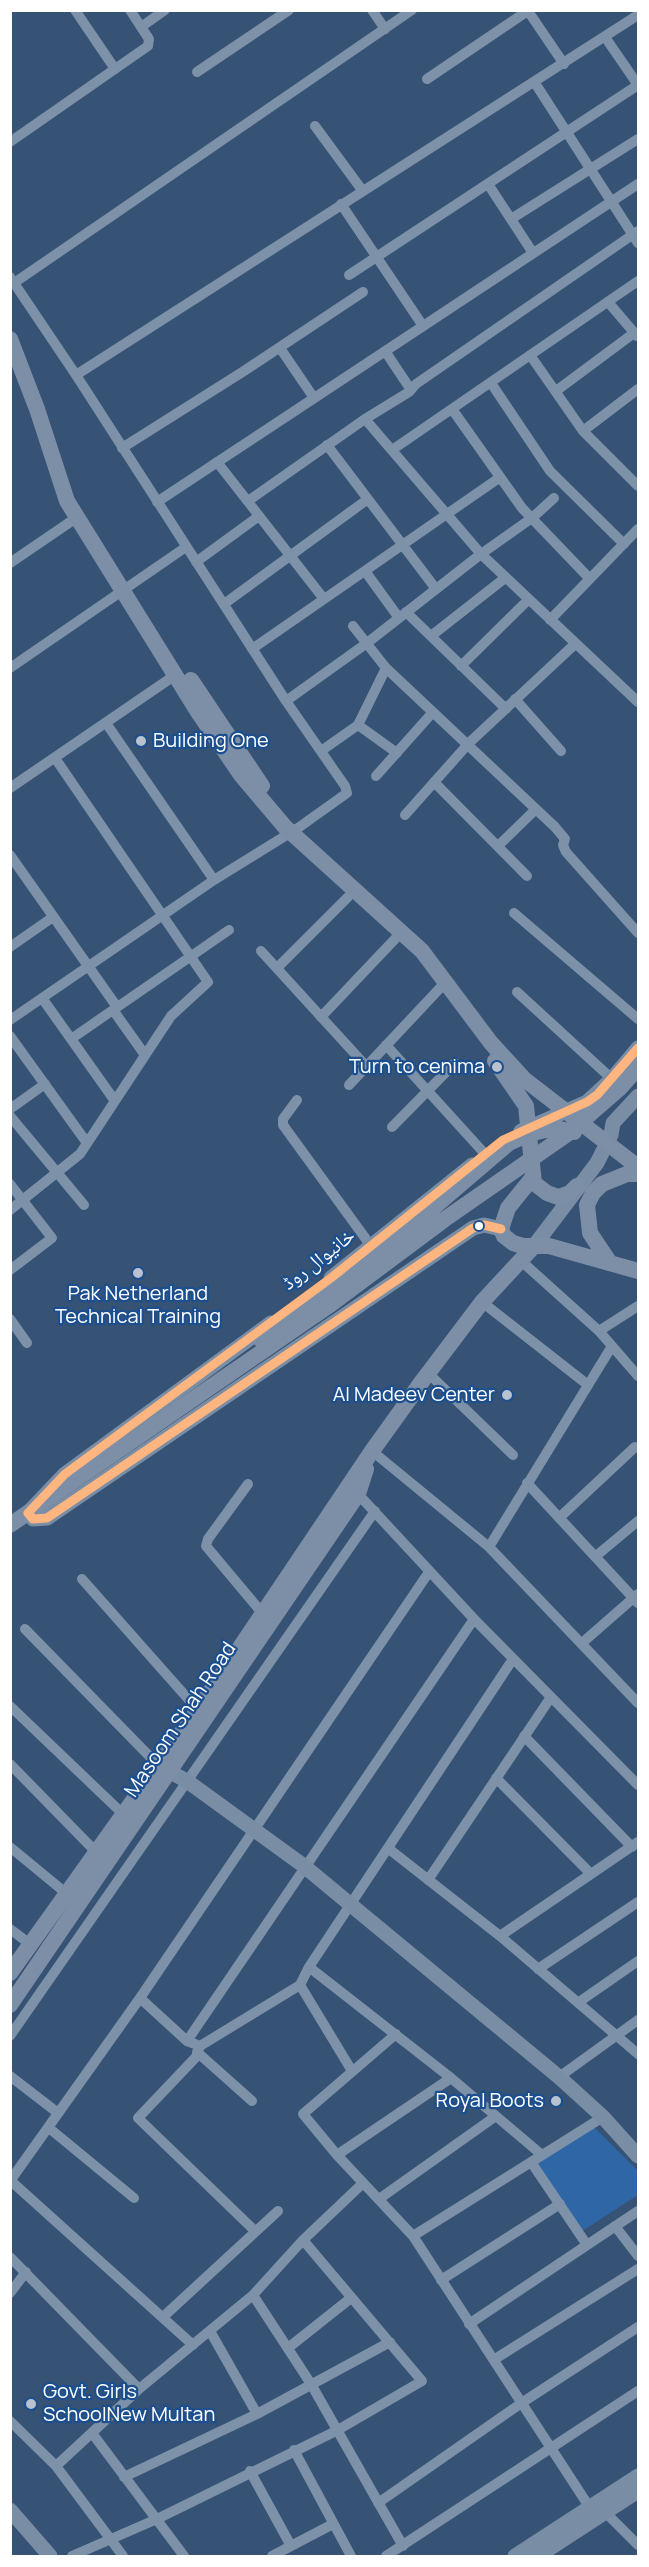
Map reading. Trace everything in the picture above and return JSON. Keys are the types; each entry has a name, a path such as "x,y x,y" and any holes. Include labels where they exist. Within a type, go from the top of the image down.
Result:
{"main road":[{"path":"10,339 15,364 62,488 76,518 241,776 285,827 422,951 508,1062 543,1095 639,1160"},
{"path":"161,650 171,678 201,731 238,786 280,837 426,968 518,1092 526,1106 534,1183 552,1197 570,1193 577,1186"},
{"path":"161,650 191,680 259,782 298,828 416,932 454,976 509,1052 546,1086 576,1107 639,1167"},
{"name":"خانیوال روڈ","path":"10,1535 63,1488 265,1350 566,1135 620,1088 638,1055"},
{"name":"خانیوال روڈ","path":"10,1525 30,1516 244,1375 575,1139 639,1080"},
{"path":"63,1488 405,1232 509,1143 529,1134 560,1129 614,1143"},
{"path":"610,1263 590,1233 587,1205 593,1193 602,1184 627,1174 639,1174"},
{"path":"533,1176 508,1208 501,1229 504,1236 513,1243 549,1246 639,1271"},
{"name":"Masoom Shah Road","path":"10,1974 124,1815 165,1770 198,1710 372,1451 428,1373 482,1302 519,1259 534,1246"},
{"name":"Masoom Shah Road","path":"10,2005 165,1770 358,1494 372,1451"}],"street":[{"path":"75,10 115,69"},
{"path":"10,142 148,46 149,39 129,10"},
{"path":"141,27 165,10"},
{"path":"197,72 289,10"},
{"path":"372,10 385,29"},
{"path":"10,1020 214,880 280,837 298,828 347,793 12,280 412,10"},
{"path":"427,79 529,11 564,64"},
{"path":"76,375 639,15"},
{"path":"349,275 638,85 605,37"},
{"path":"248,501 365,419 411,390 416,384 637,237 535,83"},
{"path":"315,126 362,190"},
{"path":"511,219 639,139"},
{"path":"488,184 533,253"},
{"path":"157,502 639,184"},
{"path":"341,204 423,326"},
{"path":"392,450 639,281"},
{"path":"122,448 280,348 363,292"},
{"path":"556,391 636,335 608,302"},
{"path":"280,348 314,398"},
{"path":"385,351 411,390"},
{"path":"531,355 584,431 639,486"},
{"path":"491,383 550,471 624,544"},
{"path":"584,431 639,389"},
{"path":"452,410 499,478 532,518 590,579"},
{"path":"365,419 481,554 639,702"},
{"path":"327,445 436,589"},
{"path":"217,462 324,599"},
{"path":"252,649 499,478"},
{"path":"286,701 367,643 481,554 532,518 554,498"},
{"path":"224,604 368,499"},
{"path":"196,562 259,516"},
{"path":"11,562 76,518"},
{"path":"550,620 639,529"},
{"path":"10,668 186,547"},
{"path":"365,571 402,615 431,636 506,709"},
{"path":"431,636 505,578"},
{"path":"461,666 528,600"},
{"path":"353,626 386,668 469,743 565,839 563,845 566,852 639,933"},
{"path":"405,814 469,743 576,644"},
{"path":"321,751 358,724 386,668"},
{"path":"10,788 171,678"},
{"path":"516,699 561,751"},
{"path":"376,776 433,712"},
{"path":"106,723 214,880"},
{"path":"358,724 397,753"},
{"path":"10,1210 72,1162 171,1016 208,982 55,758"},
{"path":"434,782 527,876"},
{"path":"498,846 537,809"},
{"path":"10,855 15,870 53,917 145,1055"},
{"path":"277,968 348,897"},
{"path":"514,913 639,1019"},
{"path":"10,947 53,917"},
{"path":"71,1039 229,930"},
{"path":"321,1017 395,939"},
{"path":"261,951 366,1066"},
{"path":"349,1085 441,987"},
{"path":"517,992 612,1079"},
{"path":"42,998 115,1101"},
{"path":"10,1036 87,1143"},
{"path":"386,1045 485,1154"},
{"name":"خانیوال روڈ","path":"30,1516 65,1474 313,1291 503,1140 597,1095 638,1055"},
{"path":"392,1127 455,1063"},
{"path":"10,1109 45,1084"},
{"path":"534,1246 577,1186 614,1143 613,1123 639,1096"},
{"path":"297,1100 283,1119 284,1125 371,1246"},
{"path":"10,1116 84,1205"},
{"path":"10,1184 52,1238 10,1270"},
{"path":"30,1516 47,1518 473,1228 484,1225 501,1229"},
{"path":"519,1259 599,1331 639,1376"},
{"path":"482,1302 588,1385"},
{"path":"599,1331 639,1306"},
{"path":"10,1319 27,1343"},
{"path":"489,1547 612,1346"},
{"path":"428,1373 513,1455"},
{"path":"559,1518 635,1447"},
{"path":"372,1451 489,1547 639,1703"},
{"path":"248,1484 208,1539 206,1546 263,1614"},
{"path":"527,1484 637,1598 582,1643"},
{"path":"358,1494 474,1619 639,1785"},
{"path":"10,2036 375,1511"},
{"path":"597,1556 639,1521"},
{"path":"193,2345 11,2181 140,1998 429,1572"},
{"path":"82,1579 198,1710"},
{"path":"187,2041 474,1619"},
{"path":"25,1629 165,1770 187,1781 304,1866 559,2077 603,2117 639,2156"},
{"path":"254,2230 138,2118 196,2057 199,2049 300,1985 309,1967 513,1659"},
{"path":"428,1880 551,1697"},
{"path":"10,1706 124,1815"},
{"path":"500,1936 635,1844 525,1736"},
{"path":"10,1764 97,1853"},
{"path":"496,1778 591,1874"},
{"path":"10,1847 67,1894"},
{"path":"389,1849 500,1936 639,2054"},
{"path":"538,1969 639,1902"},
{"path":"10,1929 30,1944"},
{"path":"579,2002 639,1961"},
{"path":"309,1967 451,2078 542,2155"},
{"path":"300,1985 352,2071"},
{"path":"140,1998 199,2049 252,2101"},
{"path":"559,2077 639,2020"},
{"path":"396,2034 303,2114 337,2155 413,2236 590,2508"},
{"path":"10,2076 58,2113"},
{"path":"337,2155 451,2078"},
{"path":"379,2199 496,2116"},
{"path":"413,2236 603,2117"},
{"path":"49,2128 134,2198"},
{"path":"531,2162 587,2245"},
{"path":"56,2466 139,2389 253,2295 303,2240 363,2183"},
{"path":"441,2280 560,2204"},
{"path":"163,2317 254,2230 278,2211"},
{"path":"469,2324 639,2211"},
{"path":"615,2226 639,2256"},
{"path":"72,2556 157,2518 336,2431 422,2381 303,2240"},
{"path":"10,2257 139,2389"},
{"path":"495,2359 639,2269"},
{"path":"10,2293 26,2272"},
{"path":"253,2295 311,2384 403,2546"},
{"path":"288,2348 351,2298"},
{"path":"378,2503 523,2402 639,2326"},
{"path":"210,2331 257,2414"},
{"path":"124,2477 257,2414 390,2342"},
{"path":"386,2556 639,2391"},
{"path":"10,2421 56,2466 123,2556"},
{"path":"92,2433 184,2556"},
{"path":"294,2450 351,2556"},
{"path":"250,2471 291,2546"},
{"path":"515,2556 639,2476"},
{"path":"538,2556 639,2491"},
{"path":"10,2510 50,2556"},
{"path":"606,2513 639,2545"},
{"path":"272,2556 333,2524"}],"shaded area":[{"path":"592,2125 638,2171 638,2195 576,2235 527,2164"}],"transit line":[{"path":"501,1229 484,1225 473,1228 47,1518 33,1519 28,1513 65,1474 331,1278 503,1140 587,1102 597,1095 638,1048"}],"place":[{"name":"Building One","path":"141,741"},
{"name":"Turn to cenima","path":"497,1067"},
{"name":"Pak Netherland Technical Training","path":"138,1273"},
{"name":"Al Madeev Center","path":"507,1395"},
{"name":"Royal Boots","path":"556,2101"},
{"name":"Govt. Girls SchoolNew Multan","path":"31,2404"}]}
